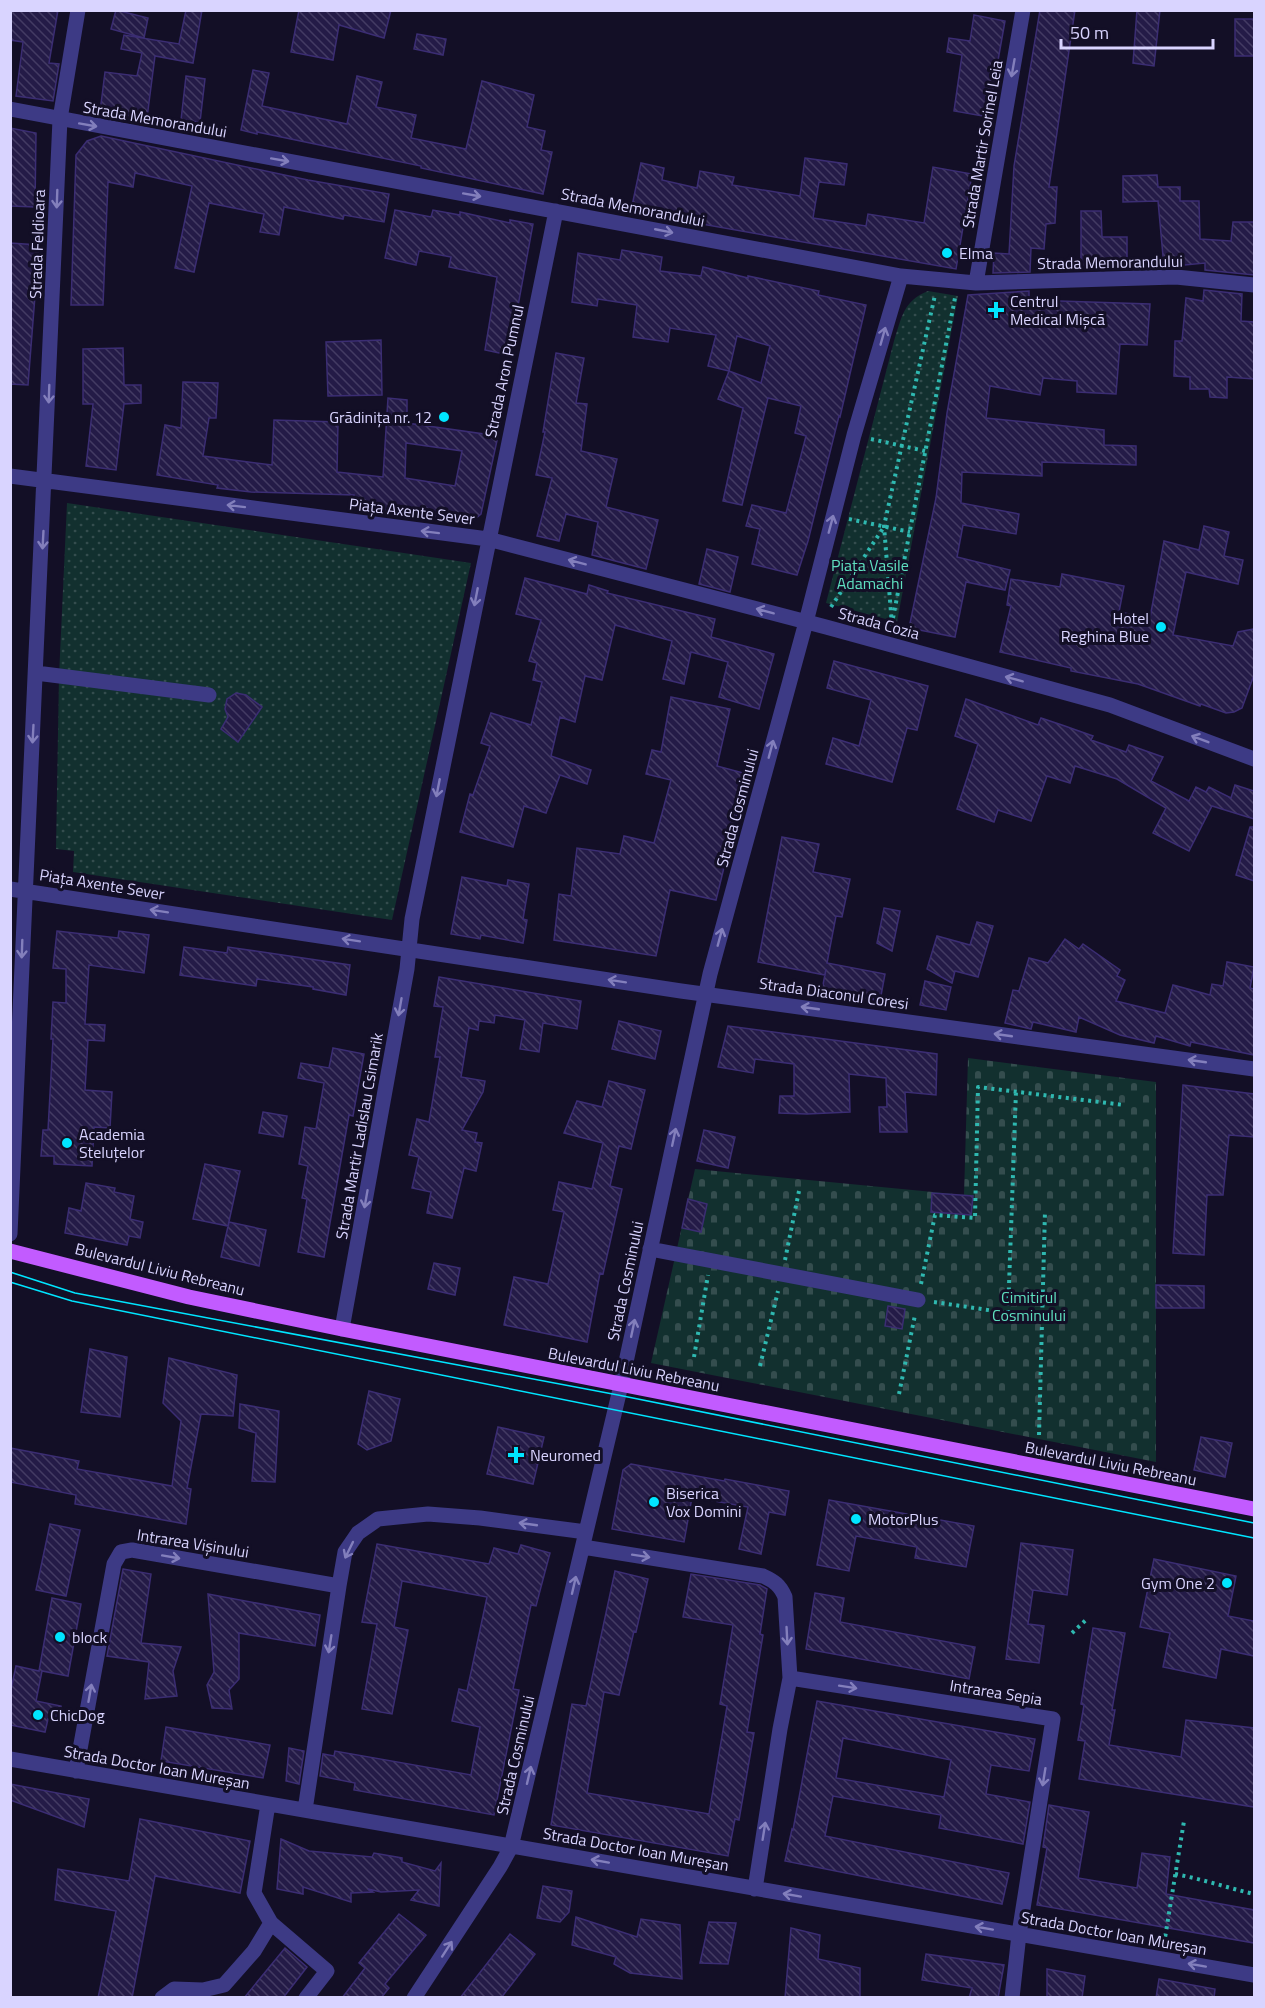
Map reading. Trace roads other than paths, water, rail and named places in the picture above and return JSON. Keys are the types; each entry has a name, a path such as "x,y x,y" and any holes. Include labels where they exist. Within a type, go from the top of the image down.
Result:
{"main road":[{"name":"Bulevardul Liviu Rebreanu","path":"10,1251 189,1297 342,1329 1254,1509"}],"street":[{"name":"Strada Feldioara","path":"46,481 60,119 78,10"},
{"name":"Strada Martir Sorinel Leia","path":"976,283 1023,10"},
{"name":"Strada Memorandului","path":"10,109 901,276 976,283 1176,277 1254,285"},
{"name":"Strada Aron Pumnul","path":"488,539 556,211"},
{"path":"806,622 854,435 901,276"},
{"path":"10,476 46,481"},
{"name":"Piața Axente Sever","path":"46,481 488,539 412,919 409,949 18,890 36,673 46,481"},
{"name":"Strada Cozia","path":"488,539 806,622 1110,705 1254,759"},
{"name":"Strada Cosminului","path":"414,1998 512,1846 621,1385 705,994 806,622"},
{"path":"36,673 209,695"},
{"path":"10,1234 18,890"},
{"name":"Strada Diaconul Coresi","path":"409,949 705,994 1254,1069"},
{"name":"Strada Martir Ladislau Csimarik","path":"342,1329 408,969 409,949"},
{"path":"650,1249 918,1300"},
{"path":"305,1810 345,1552 358,1533 378,1519 428,1514 480,1518 763,1576 781,1588 785,1597 790,1678 756,1889"},
{"name":"Intrarea Vișinului","path":"76,1771 114,1564 121,1552 132,1550 339,1586"},
{"name":"Intrarea Sepia","path":"790,1678 1053,1719 1019,1934"},
{"name":"Strada Doctor Ioan Mureșan","path":"10,1760 1254,1975"},
{"path":"268,1804 254,1893 271,1923 327,1971 306,1998"},
{"path":"162,1998 174,1989 203,1990 224,1985 254,1951 271,1923"},
{"path":"1012,1998 1019,1934"}],"tram line":[{"path":"10,1272 75,1293 618,1395 1254,1523"},
{"path":"10,1282 72,1301 1254,1538"}],"place":[{"name":"Elma","path":"947,253"},
{"name":"Centrul Medical Mișcă","path":"996,310"},
{"name":"Grădinița nr. 12","path":"444,417"},
{"name":"Hotel Reghina Blue","path":"1161,627"},
{"name":"Academia Steluțelor","path":"67,1143"},
{"name":"Neuromed","path":"516,1455"},
{"name":"Biserica Vox Domini","path":"654,1502"},
{"name":"MotorPlus","path":"856,1519"},
{"name":"Gym One 2","path":"1227,1583"},
{"name":"block","path":"60,1637"},
{"name":"ChicDog","path":"38,1715"}],"park label":[{"name":"Piața Vasile Adamachi","path":"870,574"},
{"name":"Cimitirul Cosminului","path":"1029,1306"}]}
